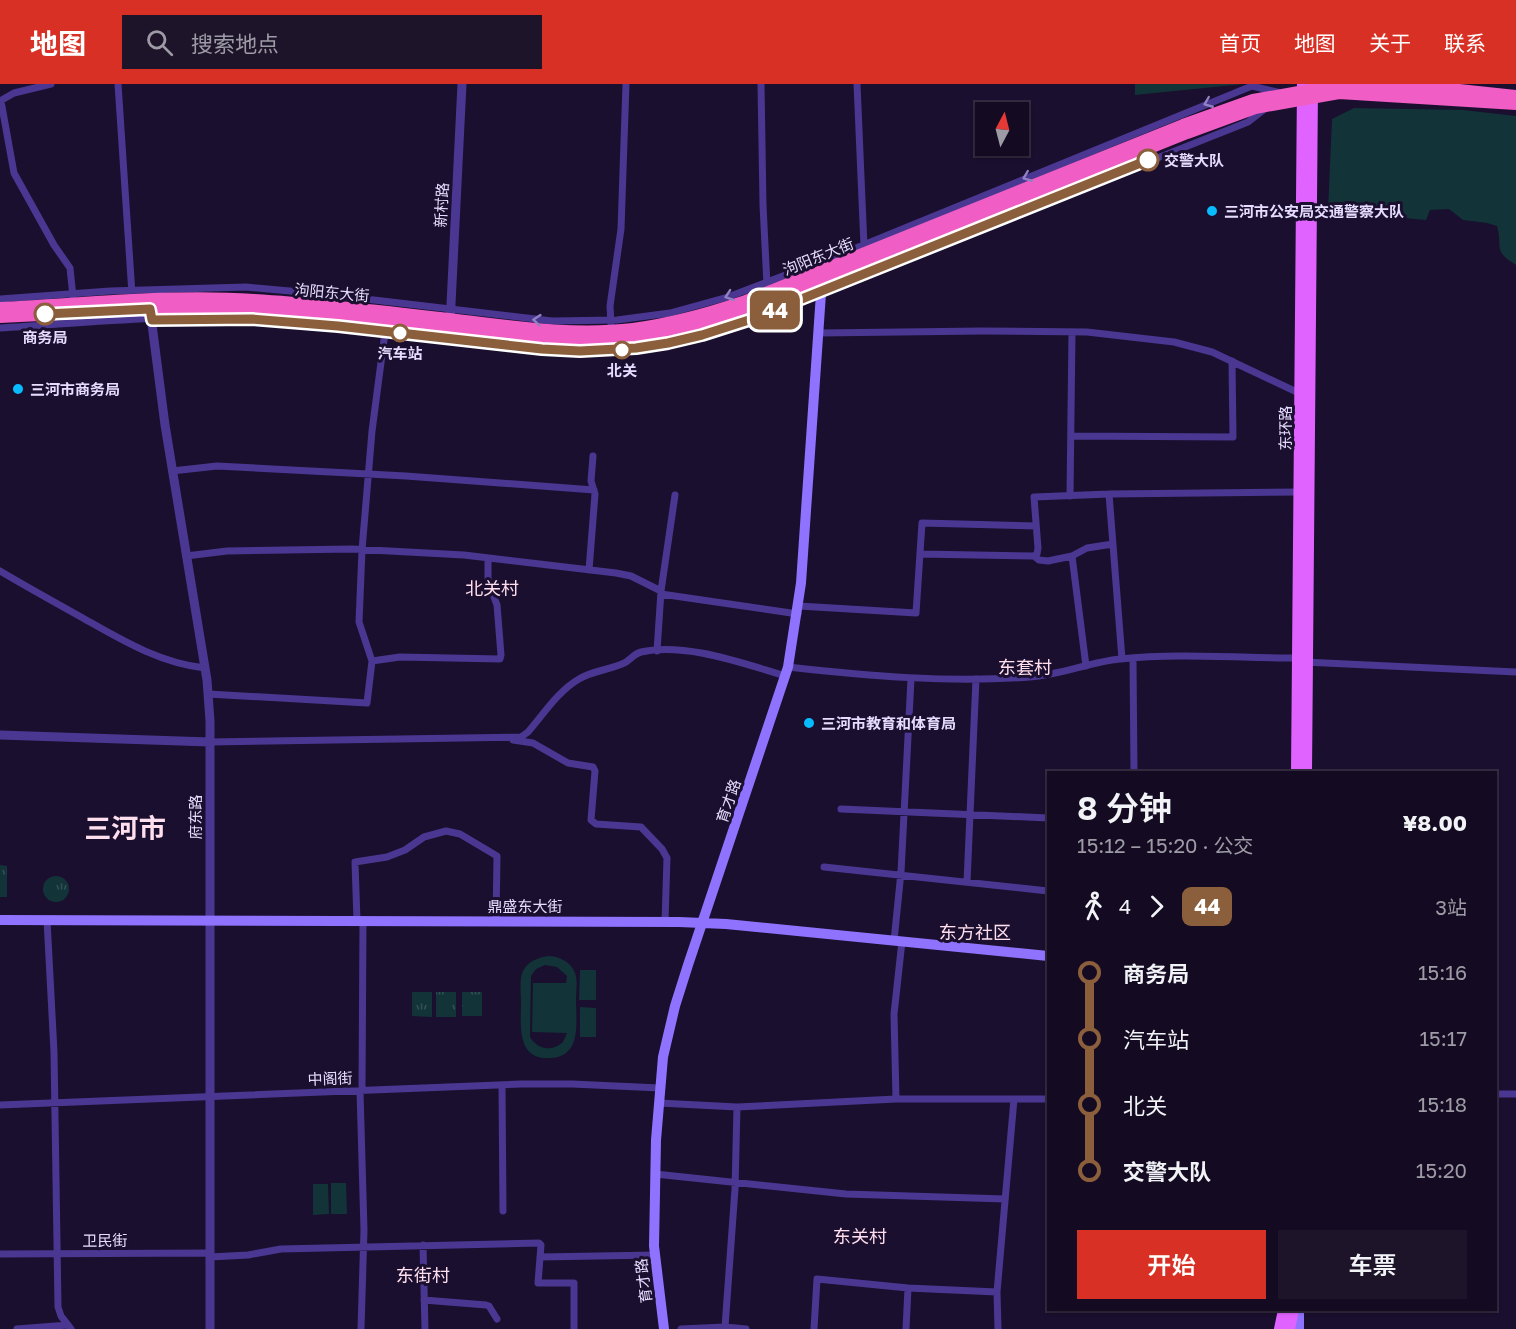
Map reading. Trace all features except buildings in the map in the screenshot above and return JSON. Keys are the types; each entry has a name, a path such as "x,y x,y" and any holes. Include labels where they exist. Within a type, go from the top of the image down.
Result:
{"highway":[{"name":"泃阳东大街","path":"0,308 73,299 132,296 253,300 543,330 611,326 644,327 697,316 1242,103 1283,93 1344,84 1516,96"},
{"name":"泃阳东大街","path":"0,317 151,314 252,308 450,319 559,340 635,338 683,329 723,318 822,285 1187,134 1308,90 1516,104"}],"main road":[{"name":"东环路","path":"1306,771 1301,661 1300,394 1308,90"},
{"name":"东环路","path":"1297,771 1301,661 1308,90"},
{"name":"育才路","path":"664,1329 655,1255 655,1174 663,1057 675,1006 787,671 798,610 822,285"},
{"name":"鼎盛东大街","path":"0,920 702,923 1047,956"},
{"path":"1284,1311 1290,1328"},
{"path":"1290,1328 1292,1311"},
{"path":"1290,1328 1298,1311"}],"street":[{"path":"0,299 73,299 70,268 49,236 14,173 0,101 14,93 51,84"},
{"path":"118,84 132,296"},
{"name":"新村路","path":"450,319 462,84"},
{"path":"611,326 610,306 621,229 626,84"},
{"path":"760,84 768,287"},
{"path":"857,84 864,249"},
{"path":"0,328 151,314 252,319 559,350 636,348 727,328 822,285"},
{"name":"府东路","path":"151,314 172,471 208,694 210,742 210,1329"},
{"path":"208,694 367,704 372,661 359,622 362,550 368,474 385,332"},
{"path":"819,333 1072,332 1174,342 1195,346 1232,361 1300,394"},
{"path":"1070,496 1072,332"},
{"path":"1071,436 1233,436 1232,361"},
{"path":"589,570 595,494 591,482 593,456"},
{"path":"172,471 217,465 594,490"},
{"path":"1034,556 1038,548 1034,497 1300,492"},
{"path":"1109,494 1122,659"},
{"path":"657,651 661,592 675,495"},
{"path":"186,556 227,551 362,550 464,555 631,576 661,592 798,610 916,613 922,523 1036,526"},
{"path":"920,554 1034,556 1039,560 1048,561 1072,556 1088,548 1113,544"},
{"path":"1072,556 1086,666"},
{"path":"372,661 400,657 500,658 497,605 489,586 488,558"},
{"path":"0,571 138,648 164,659 205,668"},
{"path":"0,735 210,742 521,737 578,679 622,664 639,653 657,651 702,654 787,671 911,679 1032,677 1122,659 1181,656 1516,672"},
{"path":"1133,658 1134,771"},
{"path":"896,1099 894,1014 911,679"},
{"path":"967,882 976,679"},
{"path":"511,738 533,743 568,763 593,767 595,771 591,820 596,824 641,827 663,849 666,858 665,922"},
{"path":"841,809 1047,818"},
{"path":"361,1329 364,1247 360,921 355,862 387,857 405,850 424,837 446,831 460,834 497,856 496,921"},
{"path":"824,867 1047,891"},
{"path":"47,920 54,1052 59,1312 69,1327"},
{"name":"中阁街","path":"0,1105 502,1085 572,1084 660,1088"},
{"path":"502,1085 503,1211"},
{"path":"1497,1094 1516,1094"},
{"path":"659,1102 737,1107 896,1099 1047,1099"},
{"path":"998,1329 997,1292 1014,1099"},
{"path":"725,1327 737,1107"},
{"path":"655,1174 846,1194 1005,1198"},
{"name":"卫民街","path":"0,1254 249,1255 281,1249 539,1243 541,1245 540,1257"},
{"path":"423,1245 426,1329"},
{"path":"574,1329 574,1283 538,1283 540,1257 655,1255"},
{"path":"814,1329 817,1280 908,1288 997,1292"},
{"path":"906,1329 908,1288"},
{"path":"424,1300 486,1305 497,1319"},
{"path":"17,1329 69,1327"},
{"path":"681,1329 725,1327 746,1329"}],"green space":[{"path":"1135,84 1244,84 1135,95"},
{"path":"1354,108 1463,110 1516,116 1516,265 1501,252 1497,226 1463,220 1449,209 1430,210 1426,220 1328,211 1332,119"},
{"path":"0,865 7,866 7,897 0,897"},
{"path":"56,876 65,880 69,889 65,898 56,902 47,898 43,889 47,880"},
{"path":"550,956 568,963 575,973 577,983 575,1037 568,1052 550,1058 539,1057 531,1053 523,1040 521,982 523,971 531,962","holes":["545,965 557,967 567,976 566,983 533,983 532,1032 567,1033 559,1045 545,1048 537,1045 530,1037 531,976 536,969"]},
{"path":"580,970 596,970 596,1000 579,1000"},
{"path":"412,992 432,992 432,1017 412,1016"},
{"path":"436,992 456,992 456,1017 436,1017"},
{"path":"462,992 482,992 482,1016 462,1016"},
{"path":"580,1007 596,1008 596,1037 580,1037"},
{"path":"331,1183 346,1183 347,1214 331,1214"},
{"path":"313,1184 328,1184 329,1214 313,1215"}],"bus line":[{"name":"44","path":"45,314 150,309 152,320 252,319 338,326 542,349 636,348 702,335 749,320 1148,160"}],"place":[{"name":"交警大队","path":"1148,160"},
{"name":"三河市公安局交通警察大队","path":"1212,211"},
{"name":"商务局","path":"45,314"},
{"name":"汽车站","path":"400,333"},
{"name":"北关","path":"622,350"},
{"name":"三河市商务局","path":"18,389"},
{"name":"三河市教育和体育局","path":"809,723"}],"district":[{"name":"北关村","path":"492,588"},
{"name":"东套村","path":"1025,667"},
{"name":"三河市","path":"125,828"},
{"name":"东方社区","path":"975,932"},
{"name":"东关村","path":"860,1236"},
{"name":"东街村","path":"423,1275"}]}
